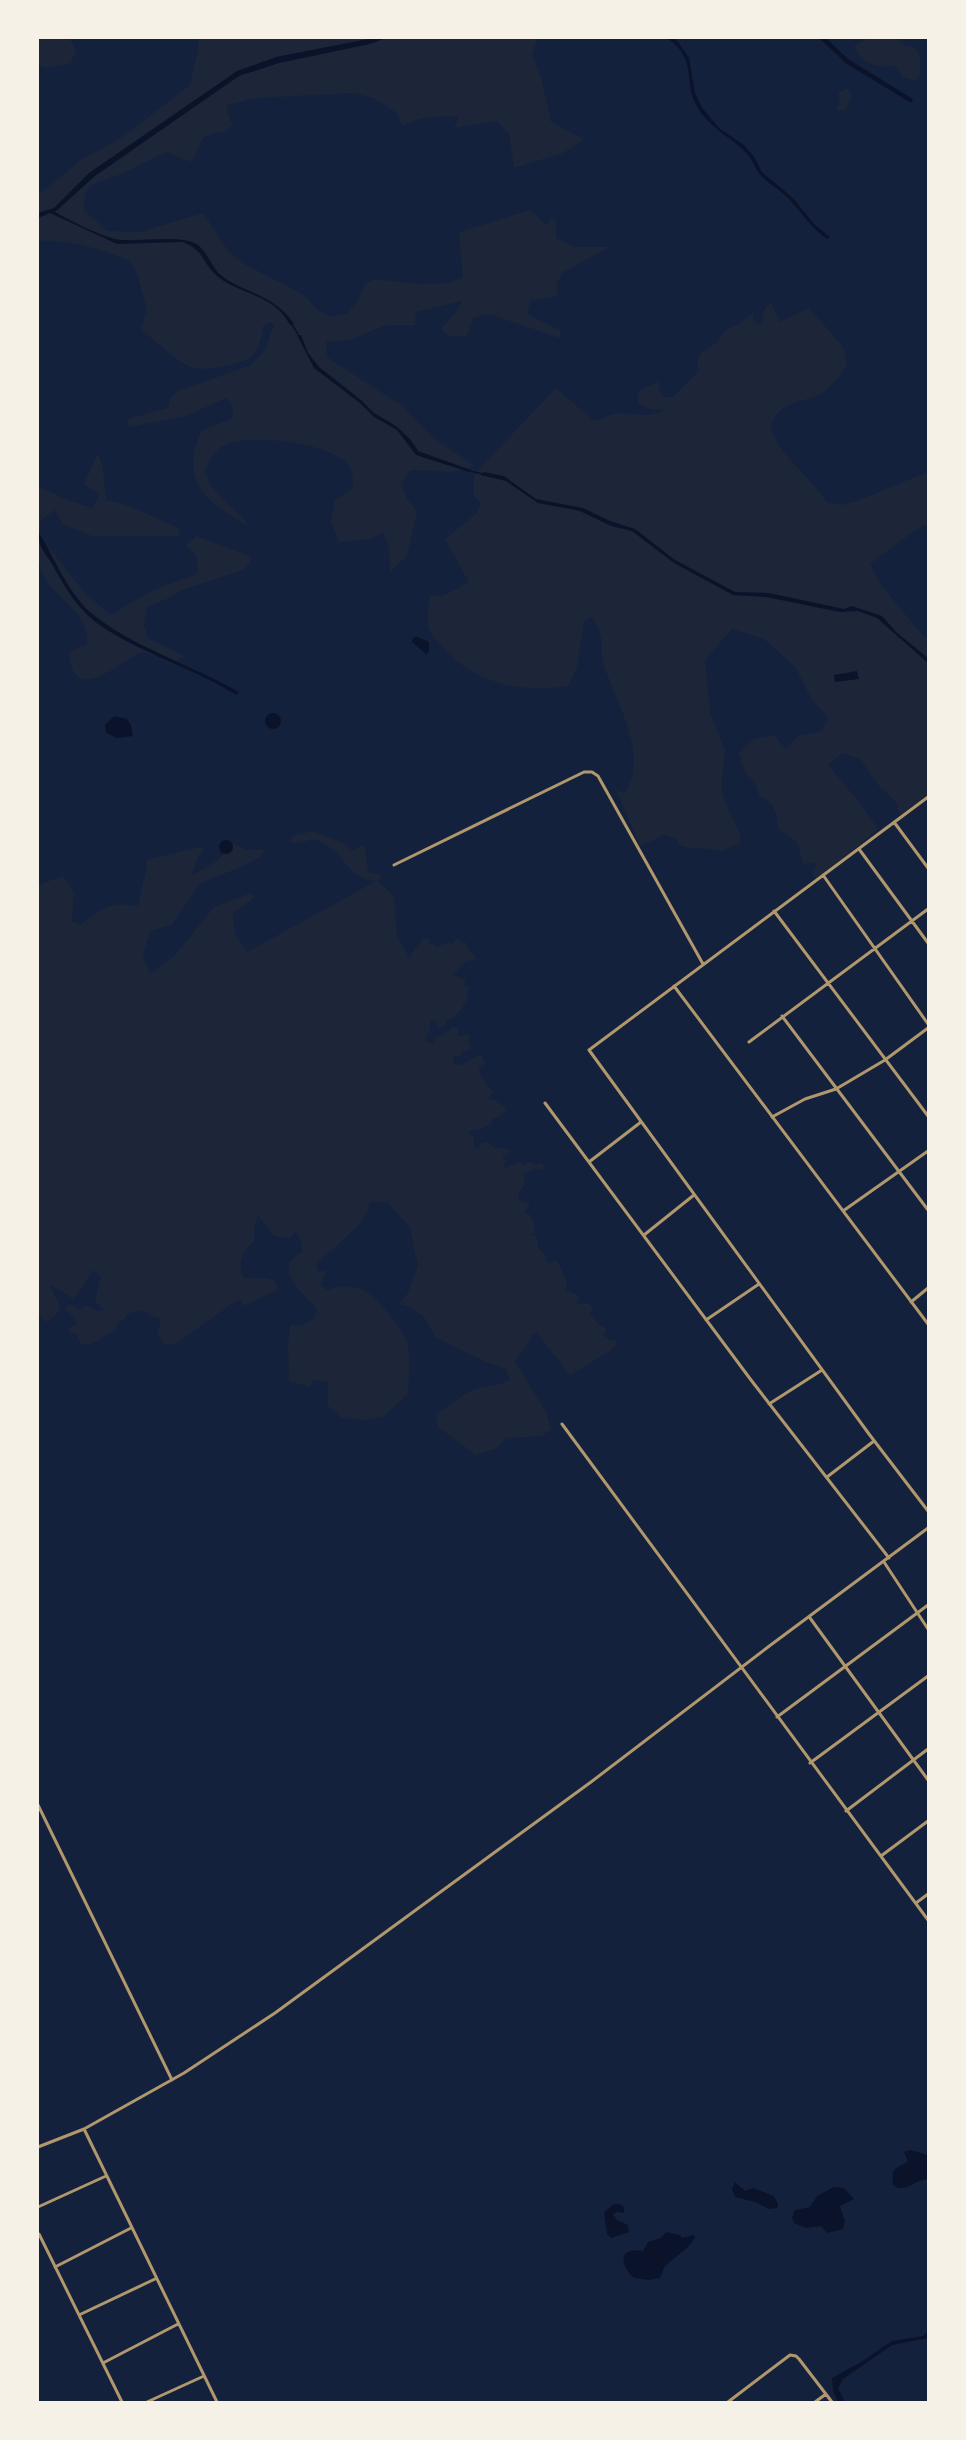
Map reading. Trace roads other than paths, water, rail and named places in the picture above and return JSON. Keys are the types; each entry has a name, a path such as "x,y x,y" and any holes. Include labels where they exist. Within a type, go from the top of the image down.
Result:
{"street":[{"path":"394,865 584,771 592,771 598,776 703,964"},
{"path":"928,797 589,1050 874,1441 928,1510"},
{"path":"894,822 928,868"},
{"path":"859,849 928,943"},
{"path":"772,1117 805,1099 836,1089 885,1060 928,1026 823,875"},
{"path":"748,1042 928,909"},
{"path":"774,911 928,1116"},
{"path":"674,986 928,1324"},
{"path":"782,1016 928,1210"},
{"path":"545,1104 769,1404 889,1558"},
{"path":"589,1162 641,1122"},
{"path":"843,1211 928,1150"},
{"path":"644,1236 694,1195"},
{"path":"706,1320 759,1284"},
{"path":"911,1302 928,1288"},
{"path":"769,1404 822,1370"},
{"path":"562,1424 928,1920"},
{"path":"827,1477 874,1441"},
{"path":"38,2147 84,2129 172,2080 274,2013 591,1782 928,1528"},
{"path":"884,1562 928,1629"},
{"path":"777,1717 928,1605"},
{"path":"810,1618 928,1780"},
{"path":"810,1763 928,1676"},
{"path":"846,1811 928,1749"},
{"path":"38,1805 172,2080"},
{"path":"881,1857 928,1821"},
{"path":"916,1903 928,1894"},
{"path":"84,2129 155,2279 218,2403"},
{"path":"38,2207 106,2176"},
{"path":"56,2267 131,2228"},
{"path":"39,2234 122,2403"},
{"path":"79,2314 155,2279"},
{"path":"103,2363 178,2324"},
{"path":"728,2403 790,2355 796,2356 832,2403"},
{"path":"147,2403 204,2376"},
{"path":"815,2403 826,2394"}],"waterway":[{"path":"291,323 298,334"},
{"path":"470,471 483,474"}]}
